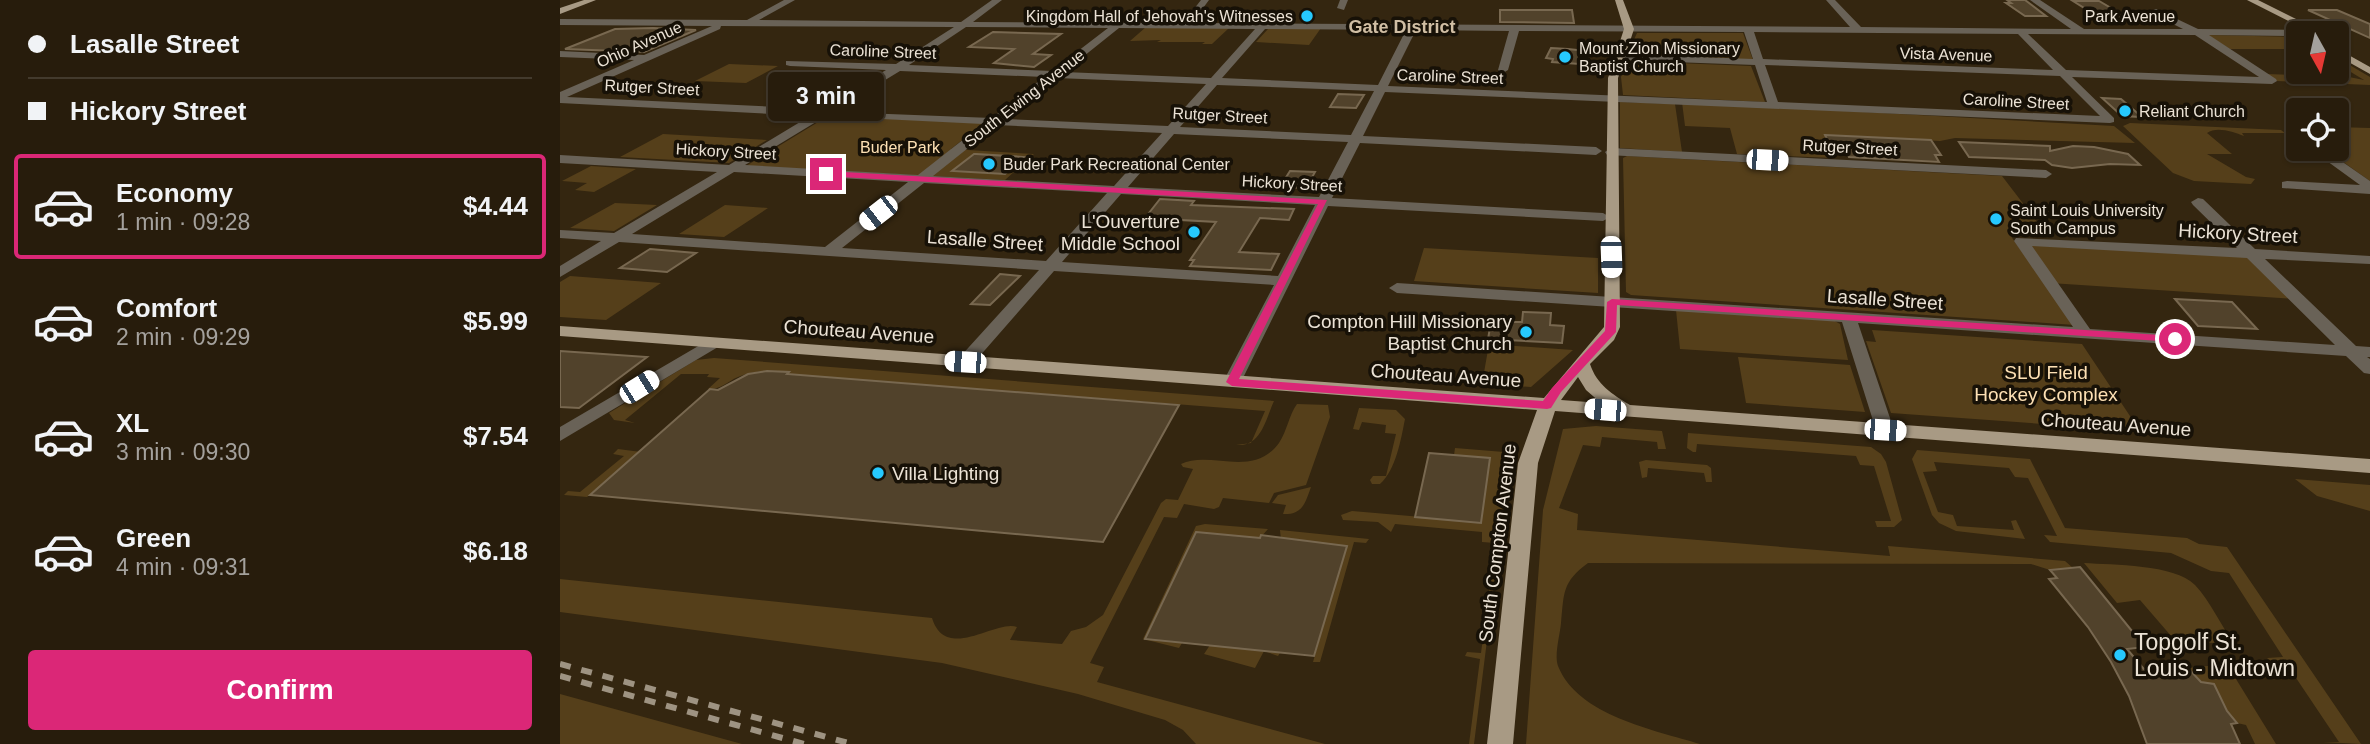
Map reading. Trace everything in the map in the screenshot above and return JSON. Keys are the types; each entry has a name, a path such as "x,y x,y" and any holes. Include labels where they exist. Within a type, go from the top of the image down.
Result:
{"main road":[{"path":"560,9 577,0"},
{"path":"560,9 592,0"},
{"path":"1619,0 1629,28"},
{"path":"2246,1 2286,23"},
{"path":"2246,1 2292,21"},
{"name":"South Compton Avenue","path":"1500,744 1528,463 1536,432 1556,390 1611,332 1612,98 1618,57 1629,28"},
{"path":"2349,50 2370,61"},
{"path":"2349,59 2370,71"},
{"name":"Chouteau Avenue","path":"560,331 2370,466"},
{"path":"1582,364 1586,377 1596,390 1627,411"}],"street":[{"path":"749,22 792,0"},
{"path":"560,272 900,66 998,0"},
{"path":"1186,25 1206,0"},
{"path":"1830,0 1857,30"},
{"path":"2034,0 2081,31"},
{"path":"2156,12 2194,32"},
{"name":"Park Avenue","path":"560,20 2286,33"},
{"name":"Ohio Avenue","path":"562,98 727,22"},
{"name":"South Ewing Avenue","path":"830,250 1118,24"},
{"path":"965,362 1264,25"},
{"path":"1232,382 1413,26"},
{"path":"1503,70 1515,27"},
{"path":"1748,29 1774,106"},
{"path":"2020,31 2065,74"},
{"name":"Vista Avenue","path":"1618,57 2272,81 2194,32"},
{"path":"560,54 646,58"},
{"name":"Caroline Street","path":"790,63 2109,120 2065,74"},
{"name":"Rutger Street","path":"562,98 824,113"},
{"name":"Rutger Street","path":"841,114 1596,151"},
{"name":"Rutger Street","path":"1611,152 2046,174"},
{"name":"Hickory Street","path":"560,159 1603,217"},
{"path":"2335,161 2370,188"},
{"path":"2287,185 2370,188"},
{"path":"2198,202 2370,369"},
{"name":"Lasalle Street","path":"560,234 1282,281"},
{"name":"Hickory Street","path":"2085,333 2021,241 2370,260"},
{"name":"Lasalle Street","path":"1397,288 2370,352"},
{"path":"1848,317 1885,430"},
{"path":"560,435 712,343"}],"green space":[{"path":"1146,27 1229,28 1212,44 1157,42 1161,40 1130,41"},
{"path":"1321,28 1309,45 1256,42 1268,29"},
{"path":"1637,33 1743,33 1753,60 1627,55"},
{"path":"2207,35 2286,37 2286,49 2230,49"},
{"path":"1627,61 1751,66 1765,102 1623,95 1621,77"},
{"path":"729,64 778,66 746,83 695,81"},
{"path":"2349,65 2370,77 2370,85 2347,84 2349,84 2349,77 2364,80 2349,71"},
{"path":"2266,74 2286,75 2286,81 2277,81"},
{"path":"1620,102 1675,104 1682,152 1620,148"},
{"path":"1682,102 2114,126 2135,143 1955,138 1940,141 1826,135 1835,158 1737,154 1730,128 1685,126"},
{"name":"Buder Park","path":"828,116 983,123 951,149 1034,154 1005,180 746,166"},
{"path":"2130,123 2281,130 2285,133 2242,133 2244,136 2220,130 2207,133 2232,154 2207,154 2246,177 2255,179 2251,184 2194,181 2173,173 2123,126"},
{"path":"2349,127 2370,128 2370,181 2342,161 2349,161"},
{"path":"663,134 767,140 729,163 620,157"},
{"path":"1627,156 2002,176 2048,236 2010,235 2075,325 1631,295 1626,292 1623,158"},
{"path":"591,166 636,169 594,192 575,190 587,183 562,181"},
{"path":"615,203 657,205 614,231 570,228"},
{"path":"725,205 768,208 724,237 679,234"},
{"path":"2021,241 2251,253 2297,299 2050,283"},
{"path":"1424,248 1598,258 1598,293 1414,281"},
{"path":"570,276 661,283 606,320 560,317 560,282"},
{"path":"1676,310 1833,320 1840,324 1848,360 1680,349"},
{"name":"SLU Field Hockey Complex","path":"1872,330 2082,344 2140,431 1891,413 1866,341 1876,342"},
{"path":"1489,344 1573,350 1531,387 1482,384"},
{"path":"1738,357 1850,365 1865,412 1746,403"},
{"path":"714,358 1274,401 1265,424 1252,441 1265,411 775,371 744,375 713,389 708,389 720,378 707,377 709,374 681,374 625,420 635,423 614,420 609,413 696,360"},
{"path":"1297,404 1328,405 1330,417 1306,485 1274,493 1269,503 1223,498 1219,507 1214,509 1184,504 1177,518 1164,517 1090,663 1104,667 1097,682 1325,744 1196,744 1183,730 1165,720 1078,694 942,663 560,612 560,579 932,618 939,631 948,637 960,639 1008,626 1017,627 1010,640 1062,644 1071,631 1086,627 1103,615 1161,503 1166,499 1178,500 1193,469 1181,464 1205,460 1244,462 1269,454 1282,438"},
{"path":"1359,408 1396,410 1405,419 1394,463 1386,478 1380,484 1372,484 1370,480 1373,476 1386,476 1396,434 1385,433 1386,425 1362,422 1359,430 1353,429"},
{"path":"1596,426 1662,431 1666,449 1658,449 1657,442 1602,437 1600,447 1583,445 1559,508 1578,514 1577,530 1890,556 1888,546 2065,561 2073,568 2050,570 2031,564 1588,563 1573,576 1564,596 1557,656 1558,666 1568,683 1582,697 1620,719 1700,744 1526,744 1543,510 1563,429"},
{"path":"1688,433 1871,447 1881,454 1886,462 1902,520 1894,527 1877,527 1875,521 1891,521 1874,466 1860,465 1856,456 1697,444 1696,452 1693,452 1687,448"},
{"path":"1512,441 1474,744 1469,744 1480,659 1465,656 1467,652 1481,653 1495,543 1482,542 1482,532 1395,524 1391,532 1378,522 1343,520 1341,515 1352,511 1480,522 1454,455 1455,448 1504,452 1506,442"},
{"path":"618,449 641,452 587,497 564,495 568,491 580,492 624,456 613,454"},
{"path":"1917,450 2030,459 2065,528 2187,538 2199,544 2227,547 2361,744 2323,742 2339,742 2288,666 2274,664 2267,658 2283,657 2229,573 2211,571 2171,553 2050,542 2044,535 2057,536 2028,478 2015,477 2009,468 1934,462 1937,471 1923,472 1938,512 1953,515 1957,526 2014,530 2011,521 2016,520 2025,539 1956,531 1939,523 1932,515 1912,459"},
{"path":"1646,460 1707,465 1711,468 1712,482 1706,482 1704,473 1648,468 1647,477 1642,478 1639,462"},
{"path":"2295,479 2370,485 2370,511 2317,496"},
{"path":"1311,487 1305,503 1295,513 1283,514 1286,505 1272,503 1278,495"},
{"path":"1205,524 1268,529 1260,538 1196,532 1146,638 1182,643 1179,648 1143,639 1196,526"},
{"path":"1280,530 1369,539 1366,543 1354,542 1320,662 1313,662 1346,546 1281,540"},
{"path":"2084,563 2158,569 2185,578 2206,598 2234,644 2178,644 2140,600 2117,603"},
{"path":"1210,645 1264,651 1255,668 1204,654"},
{"path":"2228,666 2276,744 2255,744 2246,725 2237,723 2188,668"},
{"path":"560,694 742,744 560,744"}],"building":[{"path":"2007,0 2025,0 2046,16 2025,16 2006,3 2011,3"},
{"path":"2073,1 2099,1 2133,21 2105,21"},
{"path":"1500,10 1572,10 1574,23 1500,22"},
{"path":"2308,10 2337,10 2370,24 2370,38 2349,29 2349,21 2332,21"},
{"path":"615,29 696,30 644,52 565,49"},
{"path":"993,32 1061,34 1033,54 1051,55 1034,67 994,63 1014,49 969,47"},
{"path":"1551,48 1587,51 1580,64 1552,62 1553,59 1546,58"},
{"path":"1338,94 1364,95 1356,108 1330,107"},
{"name":"Reliant Church","path":"2102,98 2121,99 2142,117 2122,116"},
{"path":"1825,135 1931,140 1941,155 1935,155 1939,162 1849,157 1844,147 1830,146"},
{"path":"1959,142 2050,146 2050,151 2073,146 2094,147 2128,154 2140,165 2110,164 2072,168 2052,165 2045,160 1969,157"},
{"name":"Buder Park Recreational Center","path":"974,154 1024,157 1005,174 952,171"},
{"path":"1290,171 1315,172 1306,188 1280,187"},
{"name":"L'Ouverture Middle School","path":"1160,199 1194,201 1191,205 1294,209 1289,220 1260,218 1239,252 1279,254 1271,270 1190,266 1194,260 1190,260 1216,222 1145,218"},
{"path":"650,249 696,253 667,272 620,268"},
{"path":"1000,274 1020,276 990,305 971,304"},
{"path":"2175,299 2232,302 2257,329 2198,326"},
{"name":"Compton Hill Missionary Baptist Church","path":"1523,312 1551,313 1550,325 1564,326 1562,343 1488,339 1491,322 1522,322"},
{"path":"560,351 647,357 579,408 560,407"},
{"name":"Villa Lighting","path":"767,371 1179,405 1103,542 590,495 710,389 718,390 748,374"},
{"path":"1429,453 1490,458 1481,523 1415,517"},
{"path":"1196,532 1260,538 1261,535 1347,546 1314,656 1145,639"},
{"name":"Topgolf St. Louis - Midtown","path":"2080,567 2145,647 2127,649 2148,674 2188,668 2201,682 2214,684 2227,711 2237,723 2231,724 2240,744 2147,744 2129,696 2111,662 2088,627 2049,579 2057,578 2050,570"}],"railway":[{"path":"560,664 852,744"},
{"path":"560,676 804,744"}],"place":[{"name":"Kingdom Hall of Jehovah's Witnesses","path":"1307,16"},
{"name":"Mount Zion Missionary Baptist Church","path":"1565,57"},
{"name":"Reliant Church","path":"2125,111"},
{"name":"Buder Park Recreational Center","path":"989,164"},
{"name":"Saint Louis University South Campus","path":"1996,219"},
{"name":"L'Ouverture Middle School","path":"1194,232"},
{"name":"Compton Hill Missionary Baptist Church","path":"1526,332"},
{"name":"Villa Lighting","path":"878,473"},
{"name":"Topgolf St. Louis - Midtown","path":"2120,655"}],"district":[{"name":"Gate District","path":"1402,27"}],"route":[{"path":"826,174 1324,202 1232,382 1547,405 1556,390 1611,332 1612,302 2175,339"}]}
